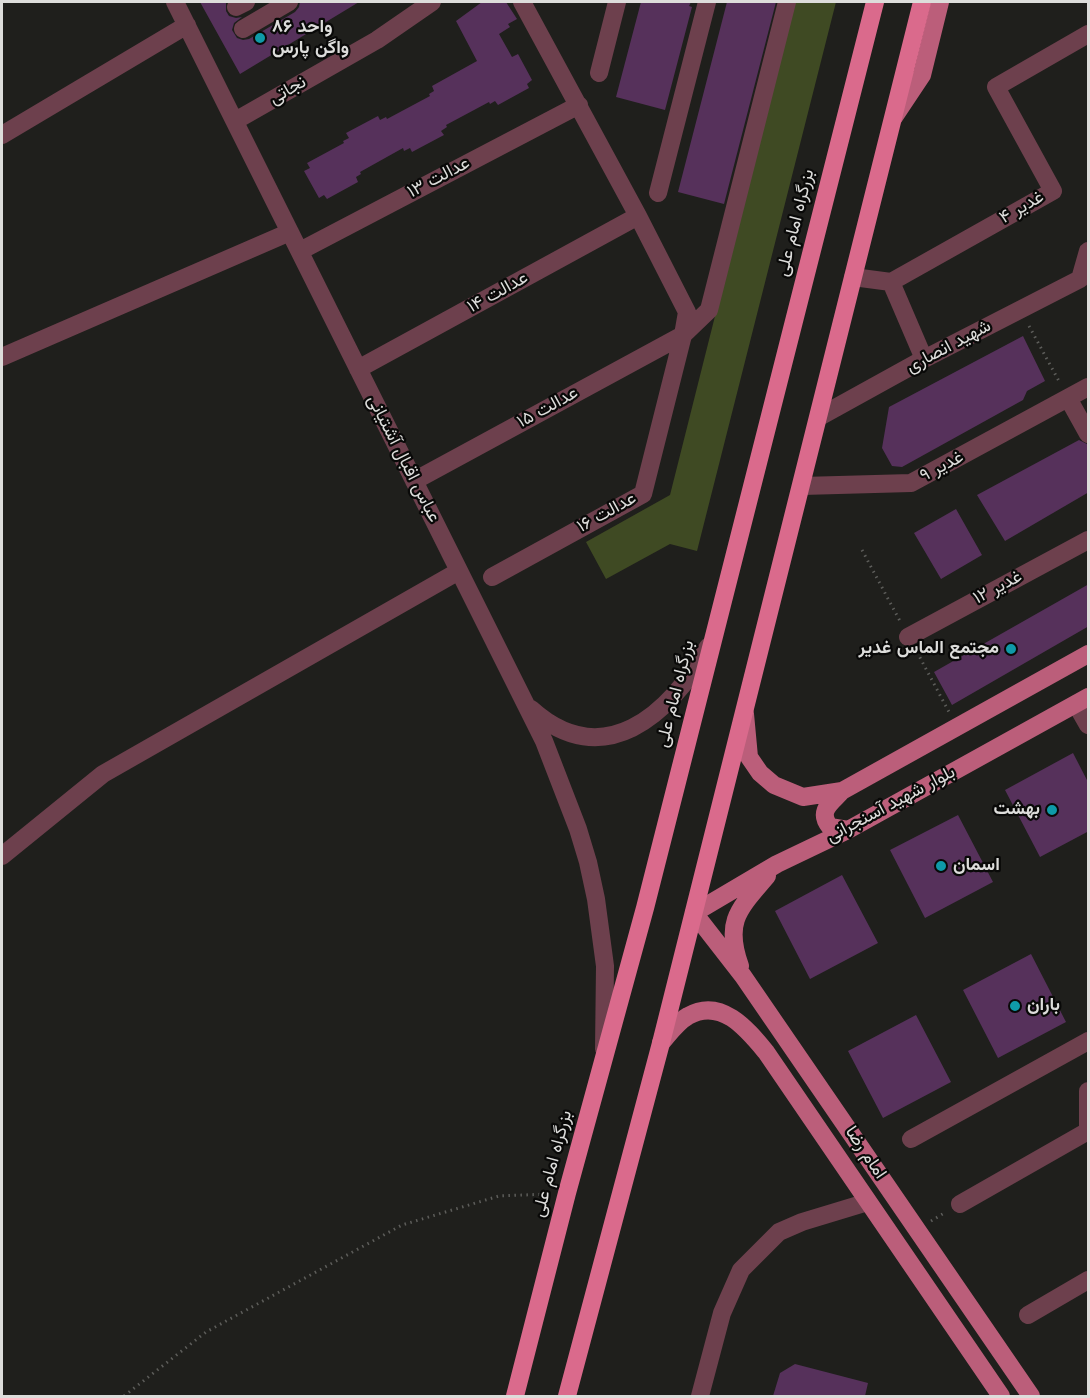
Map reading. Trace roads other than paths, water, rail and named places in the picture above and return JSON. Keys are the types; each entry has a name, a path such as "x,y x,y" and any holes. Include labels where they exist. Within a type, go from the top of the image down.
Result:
{"highway":[{"name":"بزرگراه امام علی","path":"515,1396 567,1193 645,908 875,2"},
{"path":"567,1396 661,1043 745,714 922,2"}],"main road":[{"path":"893,119 922,75 940,2"},
{"name":"بلوار شهید آسنجرانی","path":"745,714 749,757 760,773 774,784 803,797 843,791 1089,654"},
{"name":"بلوار شهید آسنجرانی","path":"694,913 777,864 848,830 1082,700"},
{"path":"843,791 828,805 824,812 825,820 830,827 848,830"},
{"path":"743,976 732,937 735,920 740,908 777,864"},
{"name":"امام رضا","path":"694,913 743,976 786,1037 1031,1396"},
{"name":"امام رضا","path":"661,1043 687,1016 710,1010 730,1016 750,1031 1001,1396"},
{"path":"766,1052 772,1038 786,1037"}],"street":[{"name":"عباس اقبال آشتیانی","path":"175,2 525,704 567,734 591,737 613,736 626,732 648,718 683,687 711,642"},
{"path":"243,29 289,2"},
{"name":"عدالت ۱۶","path":"492,577 643,494 687,312 579,105 522,2"},
{"path":"599,73 617,2"},
{"path":"658,193 707,2"},
{"name":"عدالت ۱۵","path":"414,481 683,335 709,310 787,2"},
{"name":"نجاتی","path":"235,121 377,40 427,3"},
{"path":"2,135 187,25"},
{"name":"غدیر ۴","path":"891,282 1053,191 996,87 1089,34"},
{"name":"عدالت ۱۳","path":"300,251 579,105"},
{"name":"عدالت ۱۴","path":"358,369 638,216"},
{"path":"2,357 290,232"},
{"name":"شهید انصاری","path":"819,417 924,359 1080,279 1089,251"},
{"path":"853,277 891,282 924,359"},
{"name":"غدیر ۹","path":"802,486 911,483 1089,387"},
{"path":"1068,398 1089,434"},
{"name":"غدیر ۱۲","path":"908,637 1089,540"},
{"path":"2,856 103,774 459,571"},
{"path":"1082,700 1089,725"},
{"path":"525,704 544,741 578,829 591,871 605,966 604,1058"},
{"path":"911,1140 1089,1041"},
{"path":"960,1204 1088,1132 1089,1091"},
{"path":"700,1396 722,1312 741,1270 779,1232 802,1222 868,1202"},
{"path":"1028,1315 1089,1280"}],"place":[{"name":"۸۶ واحد واگن پارس","path":"260,38"},
{"name":"مجتمع الماس غدیر","path":"1011,649"},
{"name":"بهشت","path":"1052,810"},
{"name":"اسمان","path":"941,866"},
{"name":"باران","path":"1015,1006"}]}
